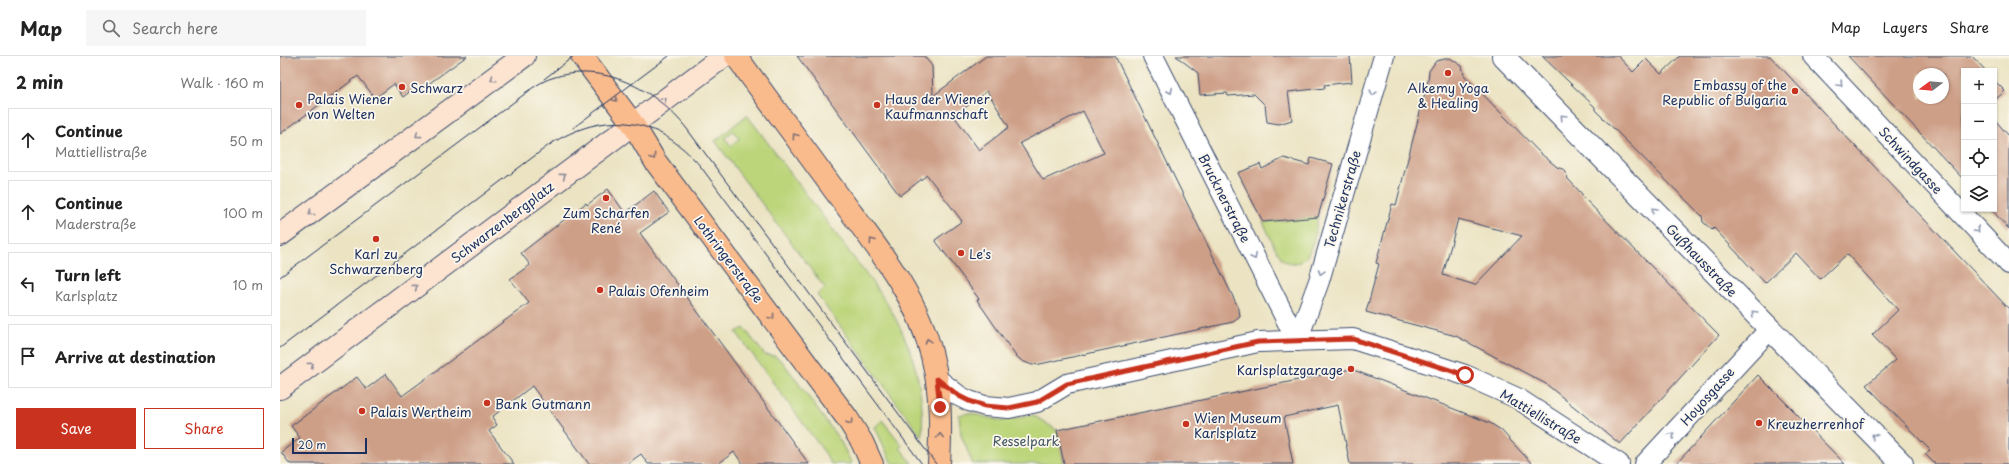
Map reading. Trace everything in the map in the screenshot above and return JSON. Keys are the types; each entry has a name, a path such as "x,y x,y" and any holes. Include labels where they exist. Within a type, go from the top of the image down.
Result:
{"main road":[{"path":"280,236 524,56"},
{"name":"Lothringerstraße","path":"582,56 633,124 655,161 847,418 872,464"},
{"name":"Schwarzenbergplatz","path":"280,388 724,56"},
{"path":"736,56 895,273 917,312 932,355 937,379 940,407 939,464"}],"street":[{"name":"Brucknerstraße","path":"1153,56 1296,341"},
{"name":"Technikerstraße","path":"1296,341 1319,281 1384,56"},
{"name":"Gußhausstraße","path":"1503,56 1902,464"},
{"name":"Schwindgasse","path":"1813,56 2009,264"},
{"name":"Hoyosgasse","path":"1646,464 1770,329"},
{"name":"Mattiellistraße","path":"937,379 959,396 969,401 985,406 1009,408 1037,402 1067,384 1258,342 1353,339 1465,375 1517,398 1619,464"}],"green space":[{"path":"747,115 880,293 900,327 913,361 921,398 922,437 817,295 825,288 715,141","holes":["733,131 739,139 731,146 725,138"]},
{"path":"1318,217 1312,246 1305,258 1300,262 1293,263 1283,260 1276,250 1263,222"},
{"path":"744,328 765,355 775,356 783,362 841,442 852,464 831,464 825,453 736,332"},
{"name":"Resselpark","path":"969,413 1002,421 1033,415 1057,430 1064,464 973,464 961,435 959,415"},
{"path":"882,420 902,445 900,448 913,464 892,464 875,427"}],"building":[{"path":"280,56 467,56 420,90 417,86 403,97 394,84 375,98 358,76 280,134"},
{"path":"797,56 924,56 932,66 933,96 986,56 1115,56 1239,309 1240,317 1233,322 1032,365 1022,361 1015,355 977,300 979,299 935,240 962,221 927,175 900,196","holes":["987,91 1009,127 979,150 954,116","1083,111 1104,153 1043,180 1020,143"]},
{"path":"1176,56 1350,56 1352,82 1324,85 1325,88 1288,92 1292,120 1279,124 1267,122 1265,105 1254,94 1228,96 1227,93 1200,95 1198,73"},
{"path":"1542,56 1618,56 1633,72 1646,59 1661,74 1680,56 1770,56 2009,309 2009,464 1935,464 1925,454 1930,450 1866,385 1896,360 1872,335 1898,310 1847,254 1820,279 1796,253 1765,283 1714,228 1712,230 1703,222 1702,216 1595,110 1595,107"},
{"path":"1848,56 1972,56 1983,68 1961,68 1961,177"},
{"path":"1450,58 1462,66 1464,75 1540,153 1557,167 1565,170 1568,179 1582,194 1582,196 1719,335 1620,444 1546,384 1456,336 1366,312 1379,264 1376,263 1392,204 1396,205 1428,81 1429,71 1436,61","holes":["1458,219 1522,236 1475,285 1443,275"]},
{"path":"1997,83 2005,91 1997,98"},
{"path":"1997,122 2009,136 2009,229 1994,212 1997,212"},
{"path":"1284,158 1309,165 1311,158 1333,164 1318,217 1263,222 1238,173 1260,164 1262,169"},
{"path":"608,189 625,213 654,191 669,212 640,233 809,464 743,464 734,452 718,464 648,464 641,454 627,464 589,464 532,386 492,417 497,425 489,431 514,464 290,464 281,452 300,438 291,426 357,377 366,389 386,374 402,396 529,303 510,279 530,265 521,253 586,203 587,205"},
{"path":"1351,369 1490,423 1501,430 1532,464 1350,464 1338,405 1284,417 1293,464 1064,464 1057,430"},
{"name":"Kreuzherrenhof","path":"1758,375 1793,410 1845,464 1676,464"}],"tram line":[{"path":"544,79 574,56"},
{"path":"573,128 669,56"},
{"path":"525,93 541,82 552,78 571,74 590,73 609,76 627,82 660,102 687,129 936,464"},
{"path":"280,277 530,90"},
{"path":"549,145 590,126 610,123 630,123 649,128 667,137 684,150 701,167 922,464"},
{"path":"280,348 553,142"}],"place":[{"name":"Alkemy Yoga & Healing","path":"1448,73"},
{"name":"Schwarz","path":"402,87"},
{"name":"Embassy of the Republic of Bulgaria","path":"1795,91"},
{"name":"Palais Wiener von Welten","path":"299,105"},
{"name":"Haus der Wiener Kaufmannschaft","path":"877,105"},
{"name":"Zum Scharfen René","path":"606,198"},
{"name":"Karl zu Schwarzenberg","path":"376,239"},
{"name":"Le's","path":"961,253"},
{"name":"Palais Ofenheim","path":"600,290"},
{"name":"Karlsplatzgarage","path":"1351,369"},
{"name":"Bank Gutmann","path":"487,403"},
{"name":"Palais Wertheim","path":"362,411"},
{"name":"Kreuzherrenhof","path":"1759,423"},
{"name":"Wien Museum Karlsplatz","path":"1186,424"}],"route":[{"path":"940,407 937,379 959,396 969,401 985,406 1009,408 1037,402 1067,384 1258,342 1353,339 1465,375"}]}
